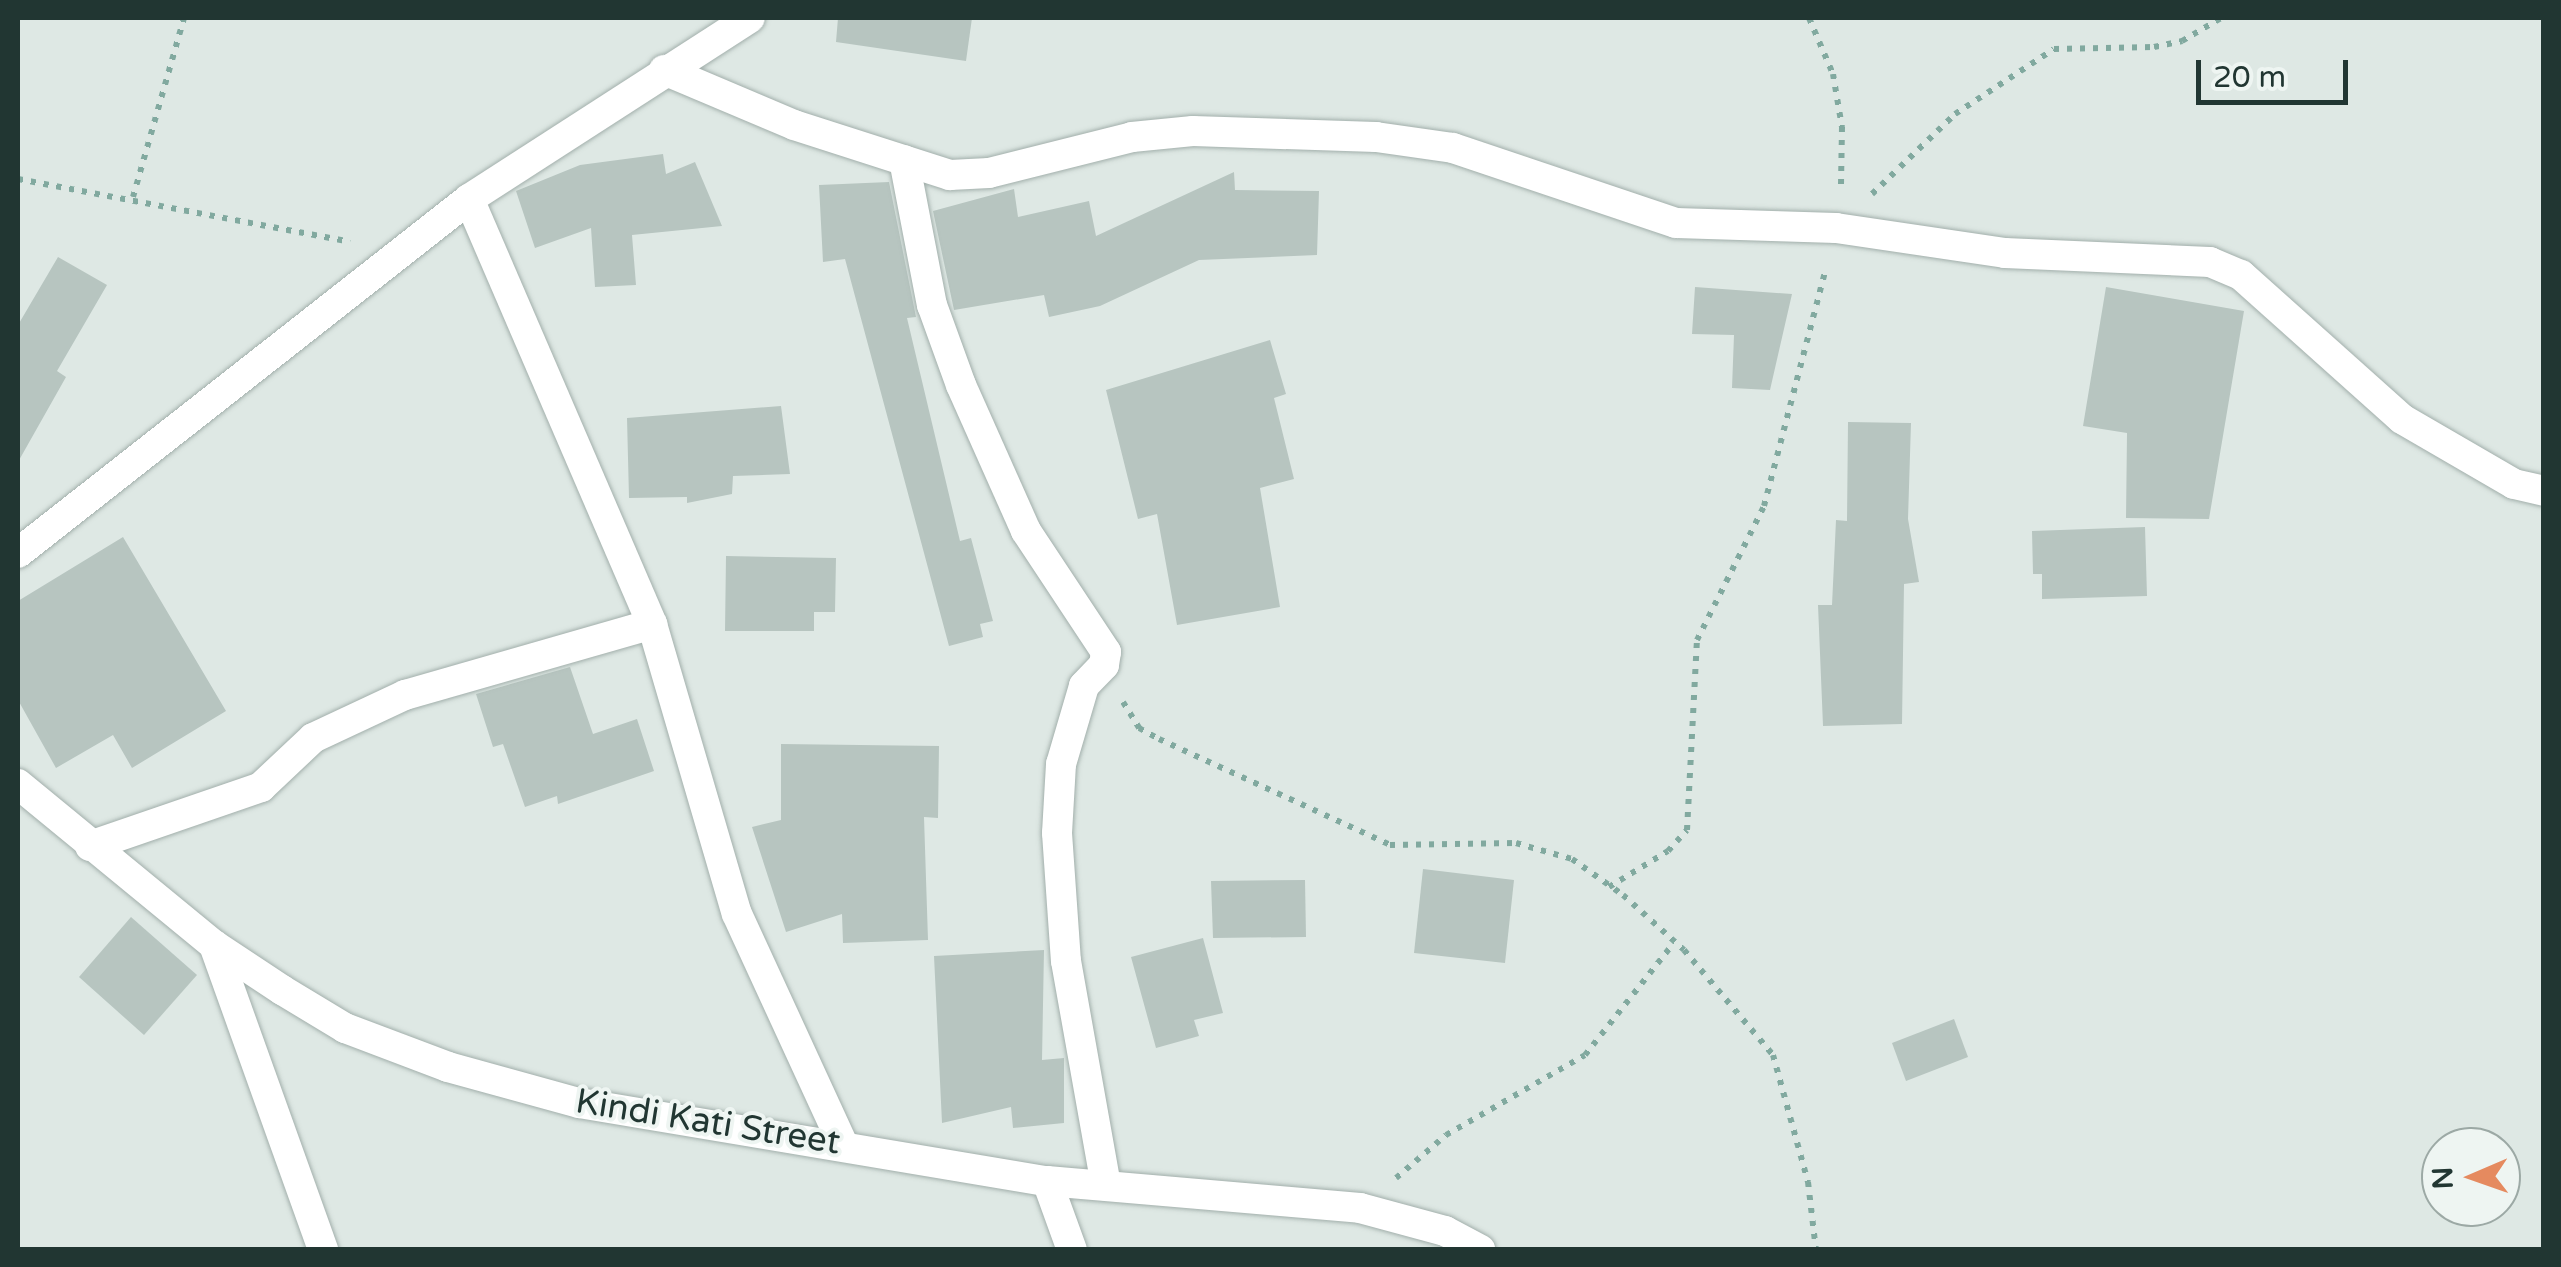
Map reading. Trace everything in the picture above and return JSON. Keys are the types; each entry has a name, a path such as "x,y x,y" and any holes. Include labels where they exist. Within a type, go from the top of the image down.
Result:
{"street":[{"path":"18,553 469,199 750,18"},
{"path":"664,70 794,125 950,175 988,173 1132,137 1193,130 1376,137 1453,148 1676,223 1837,223 2005,253 2210,262 2241,275 2402,419 2514,484 2544,492"},
{"path":"904,160 932,305 960,385 1026,532 1087,618 1106,659 1076,708 1061,764 1057,833 1066,962 1106,1186"},
{"path":"469,199 652,624 737,914 843,1144"},
{"path":"90,846 261,787 313,738 404,694 652,624"},
{"name":"Kindi Kati Street","path":"18,784 214,946 345,1028 448,1067 579,1103 1047,1181 1360,1208 1445,1231 1480,1250"},
{"path":"214,946 322,1250"},
{"path":"1047,1181 1072,1250"}],"path":[{"path":"133,197 184,18"},
{"path":"1609,886 1668,850 1687,830 1697,640 1764,506 1837,223 1842,128 1833,74 1809,18"},
{"path":"1837,223 1955,114 2054,49 2154,47 2182,41 2221,18"},
{"path":"18,179 133,197 398,252"},
{"path":"1106,659 1139,728 1298,807 1406,848 1516,843 1572,859 1609,886 1673,944 1773,1055 1808,1182 1816,1250"},
{"path":"1360,1208 1446,1136 1585,1055 1673,944"}],"building":[{"path":"838,18 972,18 966,61 836,42"},
{"path":"663,154 666,174 695,162 722,226 632,235 636,285 595,287 591,228 535,248 516,191 580,165"},
{"path":"1234,172 1235,190 1319,191 1317,255 1199,260 1100,306 1049,317 1044,295 954,310 933,211 1014,189 1018,217 1089,201 1096,236"},
{"path":"889,182 916,317 907,318 960,541 971,538 993,621 980,624 983,637 949,646 845,259 823,262 819,185"},
{"path":"58,257 107,285 57,371 66,377 18,462 18,325"},
{"path":"1695,287 1792,294 1770,390 1732,388 1734,335 1692,334"},
{"path":"2106,287 2244,311 2209,519 2126,518 2127,433 2083,426"},
{"path":"1270,340 1286,394 1274,398 1294,479 1260,488 1280,607 1177,625 1157,514 1138,519 1106,390"},
{"path":"781,406 790,474 733,476 732,494 687,503 687,497 629,498 627,418"},
{"path":"1848,422 1911,423 1908,519 1919,582 1904,584 1902,724 1823,726 1818,605 1832,605 1836,520 1847,521"},
{"path":"2145,527 2147,596 2042,599 2042,574 2033,574 2032,531"},
{"path":"123,537 226,711 132,768 113,735 56,768 18,700 18,601"},
{"path":"726,556 836,558 835,612 814,612 814,631 725,631"},
{"path":"570,667 593,734 637,719 654,771 558,804 557,796 525,807 503,744 493,747 476,694"},
{"path":"781,744 939,746 938,818 924,817 928,940 843,943 842,914 786,932 752,827 781,820"},
{"path":"1423,869 1514,880 1505,963 1414,953"},
{"path":"1305,880 1306,937 1213,938 1211,881"},
{"path":"131,917 197,975 144,1035 79,977"},
{"path":"1203,938 1223,1013 1194,1020 1199,1036 1156,1048 1131,957"},
{"path":"1044,950 1042,1060 1064,1058 1064,1123 1013,1128 1011,1107 942,1123 934,956"},
{"path":"1954,1019 1968,1057 1906,1081 1892,1043"}]}
